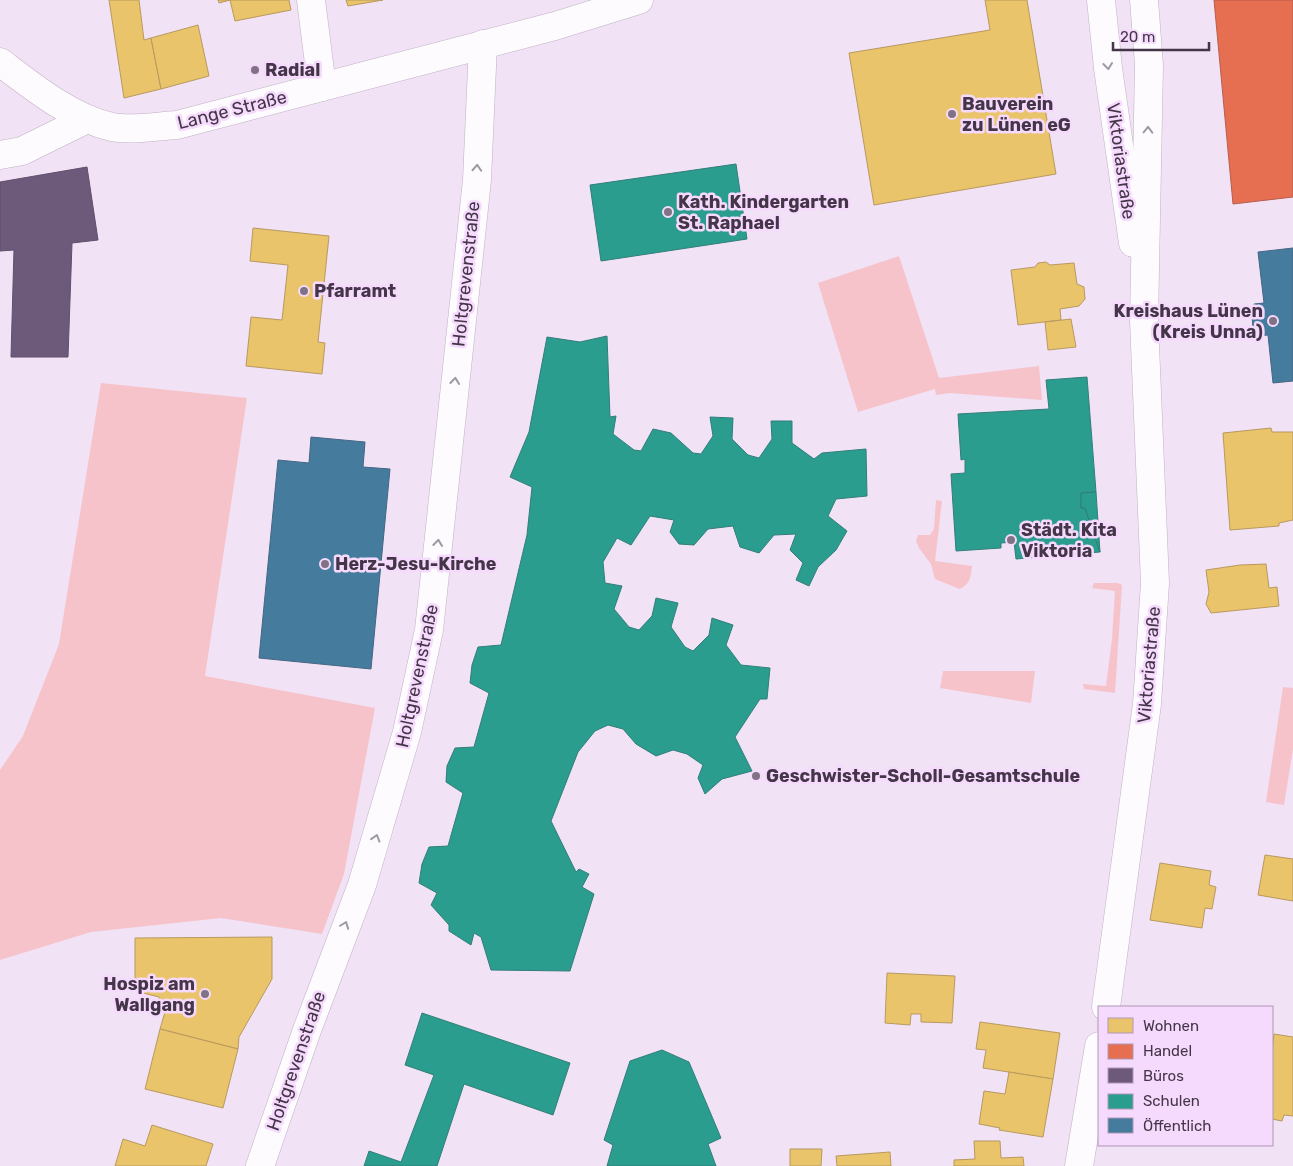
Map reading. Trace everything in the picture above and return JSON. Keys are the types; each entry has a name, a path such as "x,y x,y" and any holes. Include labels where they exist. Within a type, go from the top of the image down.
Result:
{"street":[{"path":"310,0 322,87"},
{"name":"Lange Straße","path":"0,62 26,82 87,119 113,128 177,125 555,26 639,0"},
{"name":"Viktoriastraße","path":"1101,0 1108,68 1144,321"},
{"name":"Viktoriastraße","path":"1106,1006 1151,667 1155,583 1144,321 1149,65 1144,0"},
{"name":"Holtgrevenstraße","path":"260,1166 307,1030 362,885 407,732 429,630 477,180 483,44"},
{"path":"0,155 22,151 87,119"},
{"path":"1079,1166 1098,1052"}],"shaded area":[{"path":"899,256 939,378 1039,366 1042,400 950,393 936,395 935,389 858,412 818,283"},
{"path":"101,383 247,398 205,676 375,708 344,874 322,934 221,918 91,932 0,960 0,770 23,736 59,644"},
{"path":"936,500 942,501 935,561 972,566 969,580 960,589 935,579 931,564 916,541 918,535 930,535 934,529"},
{"path":"1094,583 1118,583 1122,585 1115,693 1084,689 1083,684 1106,686 1112,639 1115,591 1092,588"},
{"path":"943,671 1035,671 1031,703 940,688"},
{"path":"1283,687 1293,688 1293,749 1284,805 1266,802"}],"building: Wohnen":[{"path":"109,0 139,0 144,40 151,38 161,89 124,98"},
{"path":"218,0 230,0 219,3"},
{"path":"230,0 289,0 291,10 235,21"},
{"path":"346,0 383,0 348,6"},
{"name":"Bauverein zu Lünen eG","path":"985,0 1027,0 1056,174 874,205 849,53 990,30"},
{"path":"198,25 209,76 161,89 151,38"},
{"name":"Pfarramt","path":"253,228 329,236 318,342 325,343 322,374 246,366 251,317 282,320 288,265 250,261"},
{"path":"1046,262 1050,265 1074,263 1077,284 1084,287 1085,299 1079,306 1060,309 1061,320 1018,325 1011,270 1035,267 1038,263"},
{"path":"1071,319 1076,347 1048,350 1045,322"},
{"path":"1271,428 1272,432 1293,432 1293,520 1279,523 1279,526 1230,530 1223,433"},
{"path":"1266,564 1269,588 1277,587 1279,606 1211,613 1206,604 1209,592 1206,570 1240,565"},
{"path":"1265,855 1293,859 1293,901 1258,895"},
{"path":"1160,863 1211,871 1209,885 1216,887 1212,909 1205,908 1202,928 1150,920"},
{"name":"Hospiz am Wallgang","path":"272,937 272,979 239,1037 238,1049 160,1029 165,1012 159,997 135,991 135,938"},
{"path":"887,973 955,976 952,1023 921,1022 921,1014 911,1014 910,1025 885,1023"},
{"path":"980,1022 1060,1033 1053,1079 983,1068 986,1050 976,1049"},
{"path":"160,1029 238,1049 223,1108 145,1089"},
{"path":"1274,1034 1293,1037 1293,1116 1284,1115 1282,1121 1273,1119"},
{"path":"1009,1072 1053,1079 1043,1137 999,1130 1000,1128 979,1124 984,1091 1005,1094"},
{"path":"152,1125 213,1144 206,1166 115,1166 123,1139 145,1146"},
{"path":"974,1141 1000,1141 1001,1158 1023,1157 1024,1166 954,1166 954,1160 975,1159"},
{"path":"790,1149 822,1149 821,1166 790,1166"},
{"path":"890,1152 891,1166 837,1166 836,1156"}],"building: Handel":[{"path":"1214,0 1293,0 1293,197 1233,204"}],"building: Büros":[{"path":"87,167 98,240 72,243 68,357 11,357 14,250 0,251 0,182"}],"building: Schulen":[{"name":"Kath. Kindergarten St. Raphael","path":"736,164 747,239 601,261 590,185"},
{"path":"607,336 610,417 616,416 613,434 634,450 641,451 653,429 671,433 693,453 701,454 713,436 710,417 733,418 732,439 748,455 759,458 772,439 771,421 792,421 792,443 814,459 822,453 866,449 867,496 836,499 828,516 847,531 836,550 818,567 809,586 796,580 803,563 790,550 796,534 774,535 759,553 740,547 733,526 708,529 694,545 679,544 670,532 674,520 650,516 631,545 617,538 603,562 605,583 622,586 614,609 629,627 639,630 652,616 656,598 678,603 671,627 685,647 693,651 709,635 712,618 733,625 726,645 741,665 770,668 767,699 760,699 735,737 752,771 722,779 705,794 698,778 703,765 687,754 673,750 656,756 636,744 623,729 608,725 595,731 578,752 551,821 576,872 579,869 589,874 582,887 594,894 570,971 491,970 481,937 474,933 471,945 449,931 449,925 431,905 437,893 419,883 422,864 429,847 448,846 463,793 446,782 447,766 455,748 474,747 489,693 470,683 472,665 478,647 501,645 527,535 532,487 510,477 529,432 547,337 580,342"},
{"path":"1087,377 1096,492 1081,493 1081,508 1085,508 1100,552 1016,559 1014,542 1001,543 1001,548 956,551 951,474 965,473 965,459 961,460 958,414 1049,409 1046,380"},
{"path":"1096,492 1100,552 1085,508 1081,508 1081,493"},
{"path":"422,1013 570,1063 553,1115 464,1084 437,1166 364,1166 369,1151 401,1162 434,1075 405,1065"},
{"path":"662,1050 689,1062 721,1138 708,1144 716,1166 607,1166 613,1145 604,1140 630,1061"}],"building: Öffentlich":[{"name":"Kreishaus Lünen (Kreis Unna)","path":"1293,248 1293,381 1273,383 1268,335 1257,336 1256,328 1253,329 1252,314 1255,313 1254,304 1264,303 1258,252"},
{"name":"Herz-Jesu-Kirche","path":"311,437 365,442 363,467 390,469 371,669 259,658 278,460 309,463"}],"place":[{"name":"Radial","path":"255,70"},
{"name":"Bauverein zu Lünen eG","path":"952,114"},
{"name":"Kath. Kindergarten St. Raphael","path":"668,212"},
{"name":"Pfarramt","path":"304,291"},
{"name":"Kreishaus Lünen (Kreis Unna)","path":"1273,321"},
{"name":"Städt. Kita Viktoria","path":"1011,540"},
{"name":"Herz-Jesu-Kirche","path":"325,564"},
{"name":"Geschwister-Scholl-Gesamtschule","path":"756,776"},
{"name":"Hospiz am Wallgang","path":"205,994"}]}
